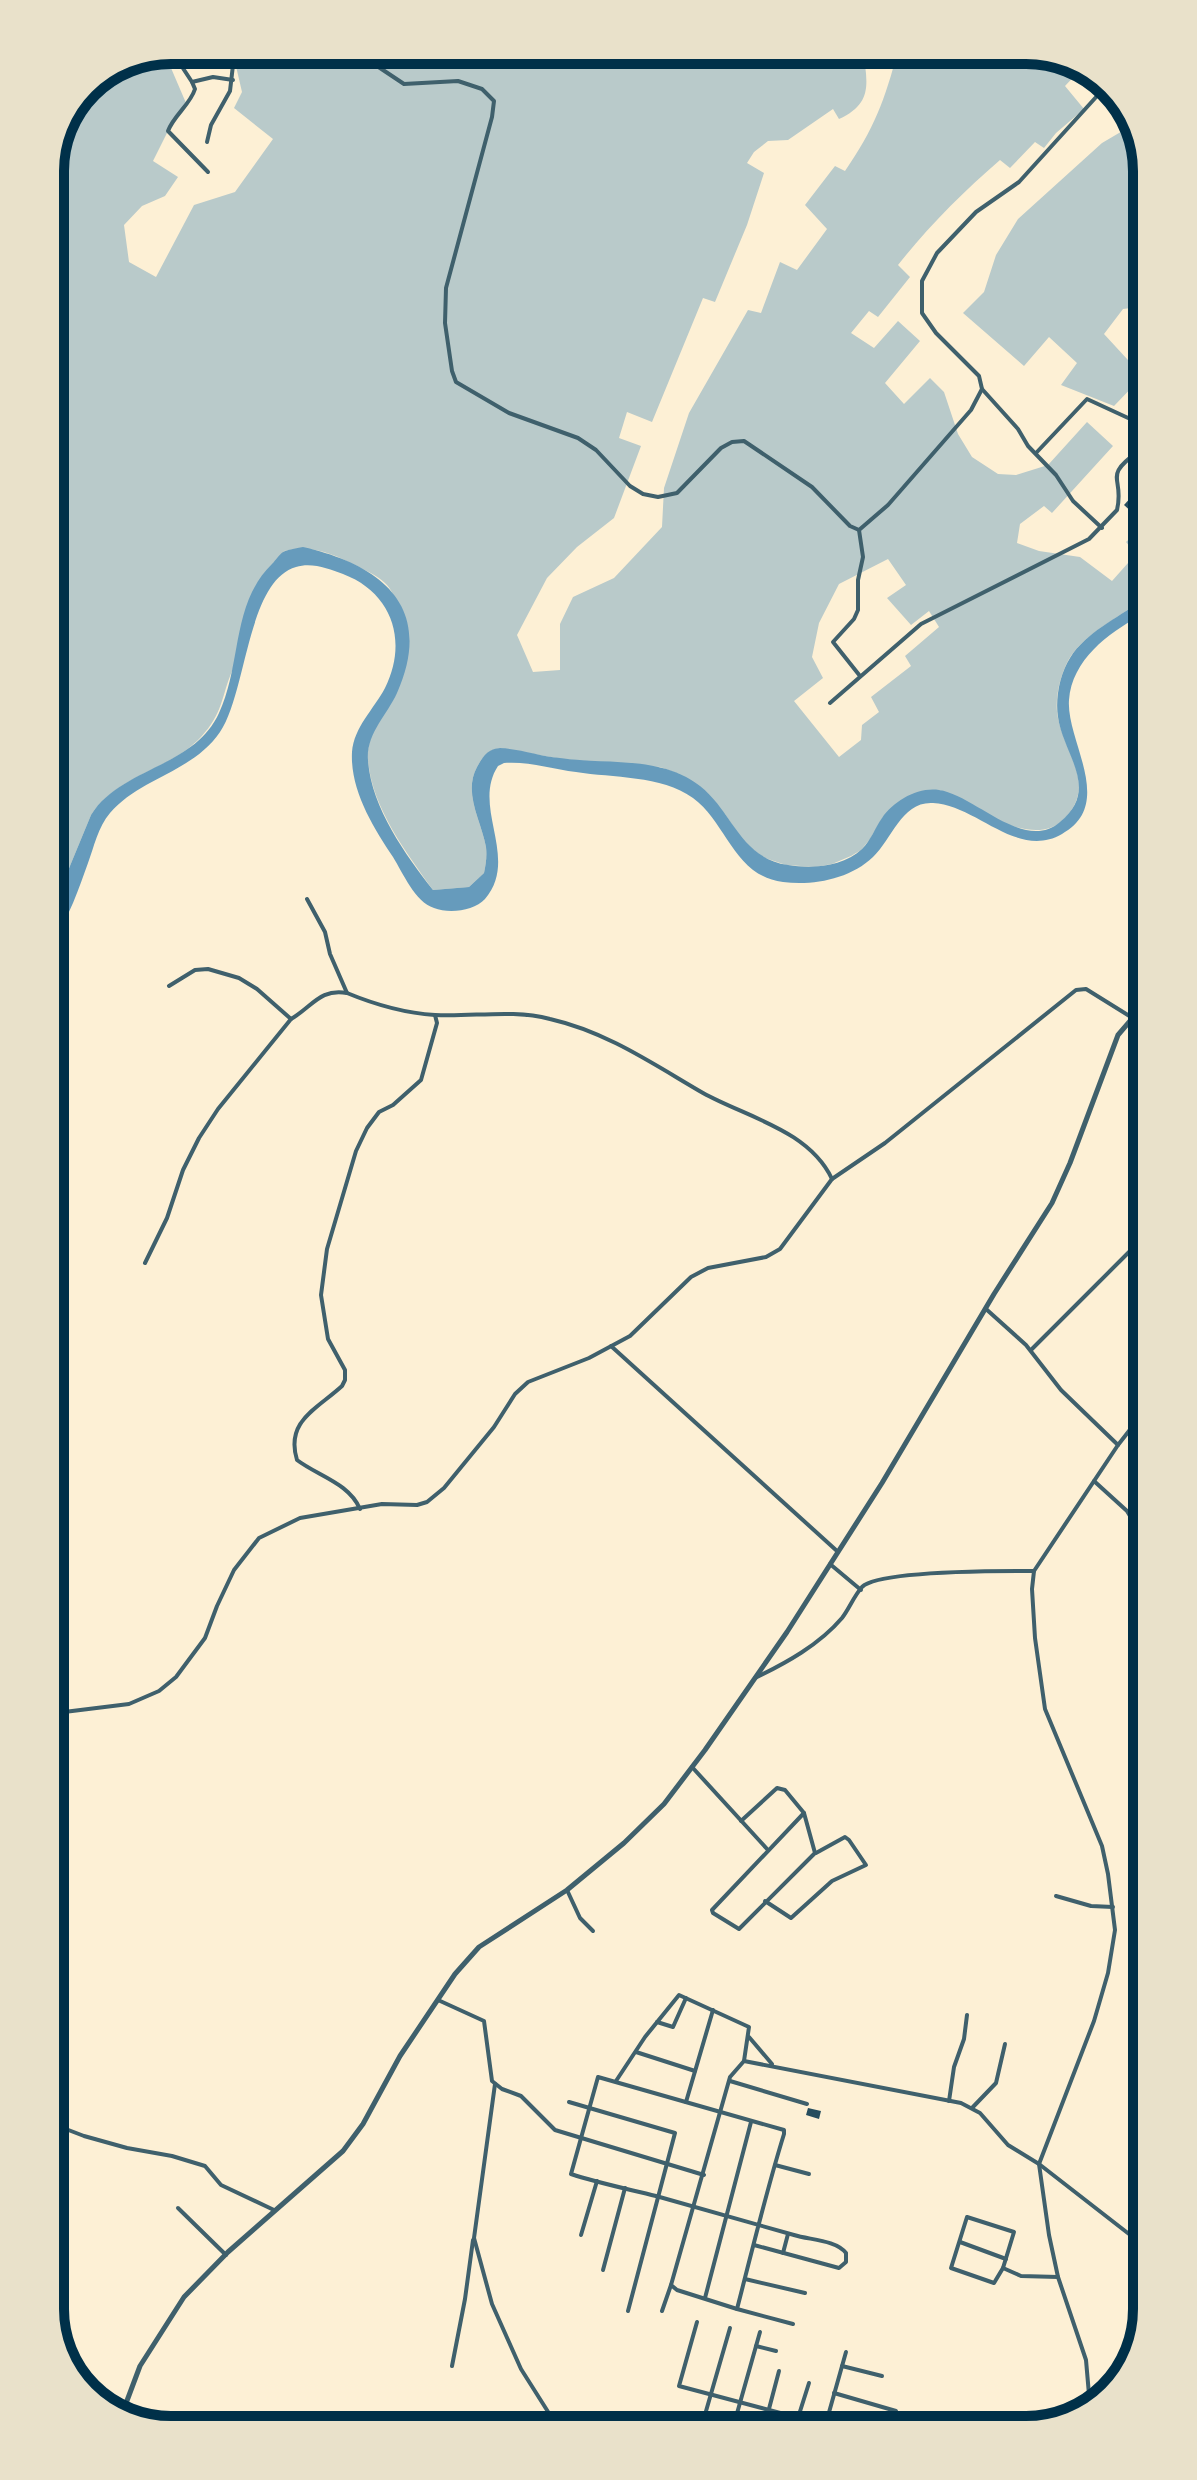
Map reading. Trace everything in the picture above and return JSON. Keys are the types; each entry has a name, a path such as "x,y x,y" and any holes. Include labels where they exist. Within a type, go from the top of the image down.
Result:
{"street":[{"path":"180,64 195,89 168,131 208,172"},
{"path":"207,142 211,125 230,91 233,64"},
{"path":"373,64 400,83 458,81 482,89 494,101 446,288 445,323 456,382 509,413 578,438 596,450 630,486 643,494 658,497 677,493 721,448 732,442 744,441 812,487 850,526 859,530"},
{"path":"192,82 213,77 233,80"},
{"path":"1100,93 1019,182 976,212 937,253 922,281 922,313 936,333 979,376 982,389 1056,475 1073,501 1102,528"},
{"path":"859,530 888,505 971,410 982,389"},
{"path":"1036,453 1087,399 1133,420"},
{"path":"830,703 921,624 1089,539 1118,507 1120,466 1133,456"},
{"path":"859,530 863,557 858,580 858,610 833,642 860,676"},
{"path":"307,899 325,932 330,954 347,993"},
{"path":"169,986 195,970 208,969 239,978 257,989 291,1019"},
{"path":"64,1712 129,1704 159,1691 176,1677 205,1638 234,1570 259,1538 300,1518 382,1504 417,1505 427,1502 444,1488 494,1427 515,1394 528,1382 578,1363 630,1336 691,1277 708,1268 766,1257 780,1249 832,1179 885,1143 1076,990 1086,989 1131,1017 1110,1053 1052,1203 882,1483 755,1678 692,1767 664,1804 624,1843 567,1890 479,1947 455,1974 400,2056 363,2124 343,2151 274,2210 184,2297 140,2366 125,2406"},
{"path":"145,1263 167,1218 183,1170 218,1109 291,1019 322,994 337,991 386,1009 435,1015 525,1015 552,1019 607,1038 641,1054 705,1094 782,1130 805,1145 825,1166 832,1179"},
{"path":"360,1509 346,1490 320,1471 297,1460 293,1440 300,1422 345,1380 345,1370 328,1339 321,1280 356,1151 379,1112 393,1105 421,1080 437,1023 435,1015"},
{"path":"1031,1350 1133,1248"},
{"path":"986,1309 1031,1350 1061,1390 1118,1445"},
{"path":"611,1346 837,1551"},
{"path":"1089,2395 1086,2360 1058,2277 1039,2164 1101,1997 1115,1930 1102,1846 1045,1709 1032,1589 1034,1571 1133,1426"},
{"path":"1094,1481 1127,1511 1133,1521"},
{"path":"830,1564 861,1590"},
{"path":"755,1678 824,1636 843,1617 863,1586 881,1578 1034,1571"},
{"path":"692,1767 768,1850"},
{"path":"741,1821 777,1788 785,1790 804,1813 815,1853"},
{"path":"765,1901 791,1918 832,1881 866,1865 845,1837 815,1853 765,1901 739,1929 712,1911 804,1813"},
{"path":"567,1890 580,1918 593,1931"},
{"path":"1056,1896 1091,1906 1113,1907"},
{"path":"616,2081 677,1995 747,2025 744,2061 730,2081 662,2311"},
{"path":"657,2022 673,2027 687,1998"},
{"path":"438,2000 484,2021 495,2084 465,2299 452,2366"},
{"path":"686,2102 713,2010"},
{"path":"949,2101 967,2015"},
{"path":"748,2036 773,2066"},
{"path":"972,2108 996,2083 1005,2044"},
{"path":"635,2052 695,2071"},
{"path":"744,2061 972,2108 993,2125 1008,2145 1039,2164 1133,2237"},
{"path":"737,2309 754,2245 759,2225 784,2130 598,2077 571,2174 658,2197 759,2225 788,2234 839,2246 846,2253 846,2262 839,2268 754,2245"},
{"path":"730,2081 807,2104"},
{"path":"495,2084 521,2096 555,2130 704,2175"},
{"path":"569,2102 675,2133 628,2311"},
{"path":"705,2298 751,2121"},
{"path":"64,2128 93,2139 205,2166 221,2185 274,2210"},
{"path":"775,2165 809,2174"},
{"path":"581,2235 597,2181"},
{"path":"603,2270 625,2188"},
{"path":"178,2208 226,2255"},
{"path":"967,2217 1013,2230 1014,2234 1003,2268 994,2283 952,2269 959,2242 967,2217"},
{"path":"783,2253 788,2234"},
{"path":"474,2238 492,2304 515,2356 551,2416"},
{"path":"959,2242 1006,2259"},
{"path":"1003,2268 1021,2276 1058,2277"},
{"path":"745,2279 805,2293"},
{"path":"671,2285 677,2290 793,2324"},
{"path":"697,2322 679,2386 785,2416"},
{"path":"704,2416 730,2328"},
{"path":"736,2416 760,2332"},
{"path":"756,2346 776,2351"},
{"path":"828,2416 846,2352"},
{"path":"842,2366 882,2376"},
{"path":"767,2416 779,2371"},
{"path":"799,2416 809,2383"},
{"path":"834,2393 896,2411"}],"shaded area":[{"path":"175,64 171,68 186,103 153,161 178,177 165,196 142,206 124,225 129,262 156,277 194,205 235,192 273,139 234,108 242,92 235,64 865,64 866,90 863,99 850,113 839,119 833,109 788,140 768,141 754,152 747,163 764,173 747,225 715,302 703,298 652,422 627,412 619,438 641,446 614,518 577,547 547,578 517,635 533,672 560,670 560,624 573,597 614,578 662,527 664,488 689,413 748,310 761,313 780,262 797,270 827,229 805,205 835,166 845,171 855,156 878,114 894,64 1033,64 1075,76 1065,86 1084,109 1044,148 1035,142 1010,168 1000,160 959,197 898,265 910,277 878,317 869,311 851,333 874,348 898,321 920,341 885,383 904,404 930,378 944,392 958,434 972,457 998,474 1016,475 1048,465 1087,422 1113,446 1052,513 1044,506 1020,524 1017,543 1039,551 1080,557 1112,581 1133,557 1133,606 1092,634 1076,650 1066,665 1059,688 1058,718 1079,782 1073,807 1063,820 1050,828 1018,828 940,790 883,817 861,850 851,856 816,867 786,865 765,858 745,844 725,814 679,774 660,767 562,759 500,748 489,752 481,760 473,777 472,797 486,847 484,873 469,887 433,890 383,812 368,760 372,735 406,664 393,594 384,582 359,567 323,552 304,549 284,551 232,671 218,713 201,737 174,758 115,791 91,815 64,880 64,164 75,124 100,91 130,72 150,66","holes":["888,559 906,585 887,598 911,625 929,611 939,627 905,656 911,666 871,697 879,712 862,725 861,740 839,757 794,701 823,678 812,657 819,623 839,584"]},
{"path":"1125,130 1133,171 1133,308 1123,309 1104,334 1133,365 1133,386 1114,406 1061,385 1077,363 1049,337 1024,366 963,313 984,292 996,255 1018,219 1102,143"},
{"path":"1133,535 1133,550 1126,542"}],"water":[{"path":"303,547 356,565 377,578 394,594 405,614 409,636 407,663 397,693 370,742 368,760 375,795 391,829 433,890 469,887 484,873 486,847 472,797 473,777 481,760 489,752 500,748 560,758 650,765 684,776 711,797 748,844 772,861 788,865 807,867 846,860 865,845 893,806 907,796 922,791 939,790 953,794 1015,827 1031,831 1046,830 1072,810 1078,797 1076,771 1061,731 1057,710 1063,671 1084,641 1133,606 1133,620 1094,649 1084,660 1072,686 1070,716 1087,789 1085,806 1078,821 1062,834 1045,840 1029,840 1013,836 949,806 922,804 905,814 880,849 864,865 842,876 819,882 783,882 766,878 753,870 705,809 693,798 666,785 531,764 504,763 498,766 491,782 491,815 498,867 494,883 480,903 468,909 447,911 427,905 410,886 371,821 359,794 352,766 352,752 360,726 385,688 392,671 395,637 391,621 374,593 360,582 320,567 296,567 280,576 267,593 229,714 220,732 196,757 136,791 110,813 99,831 64,922 64,880 91,815 104,799 120,787 175,757 208,731 226,694 250,597 259,580 287,550"}],"building":[{"path":"1133,495 1133,513 1124,505"},
{"path":"808,2108 821,2111 819,2119 806,2115"}]}
